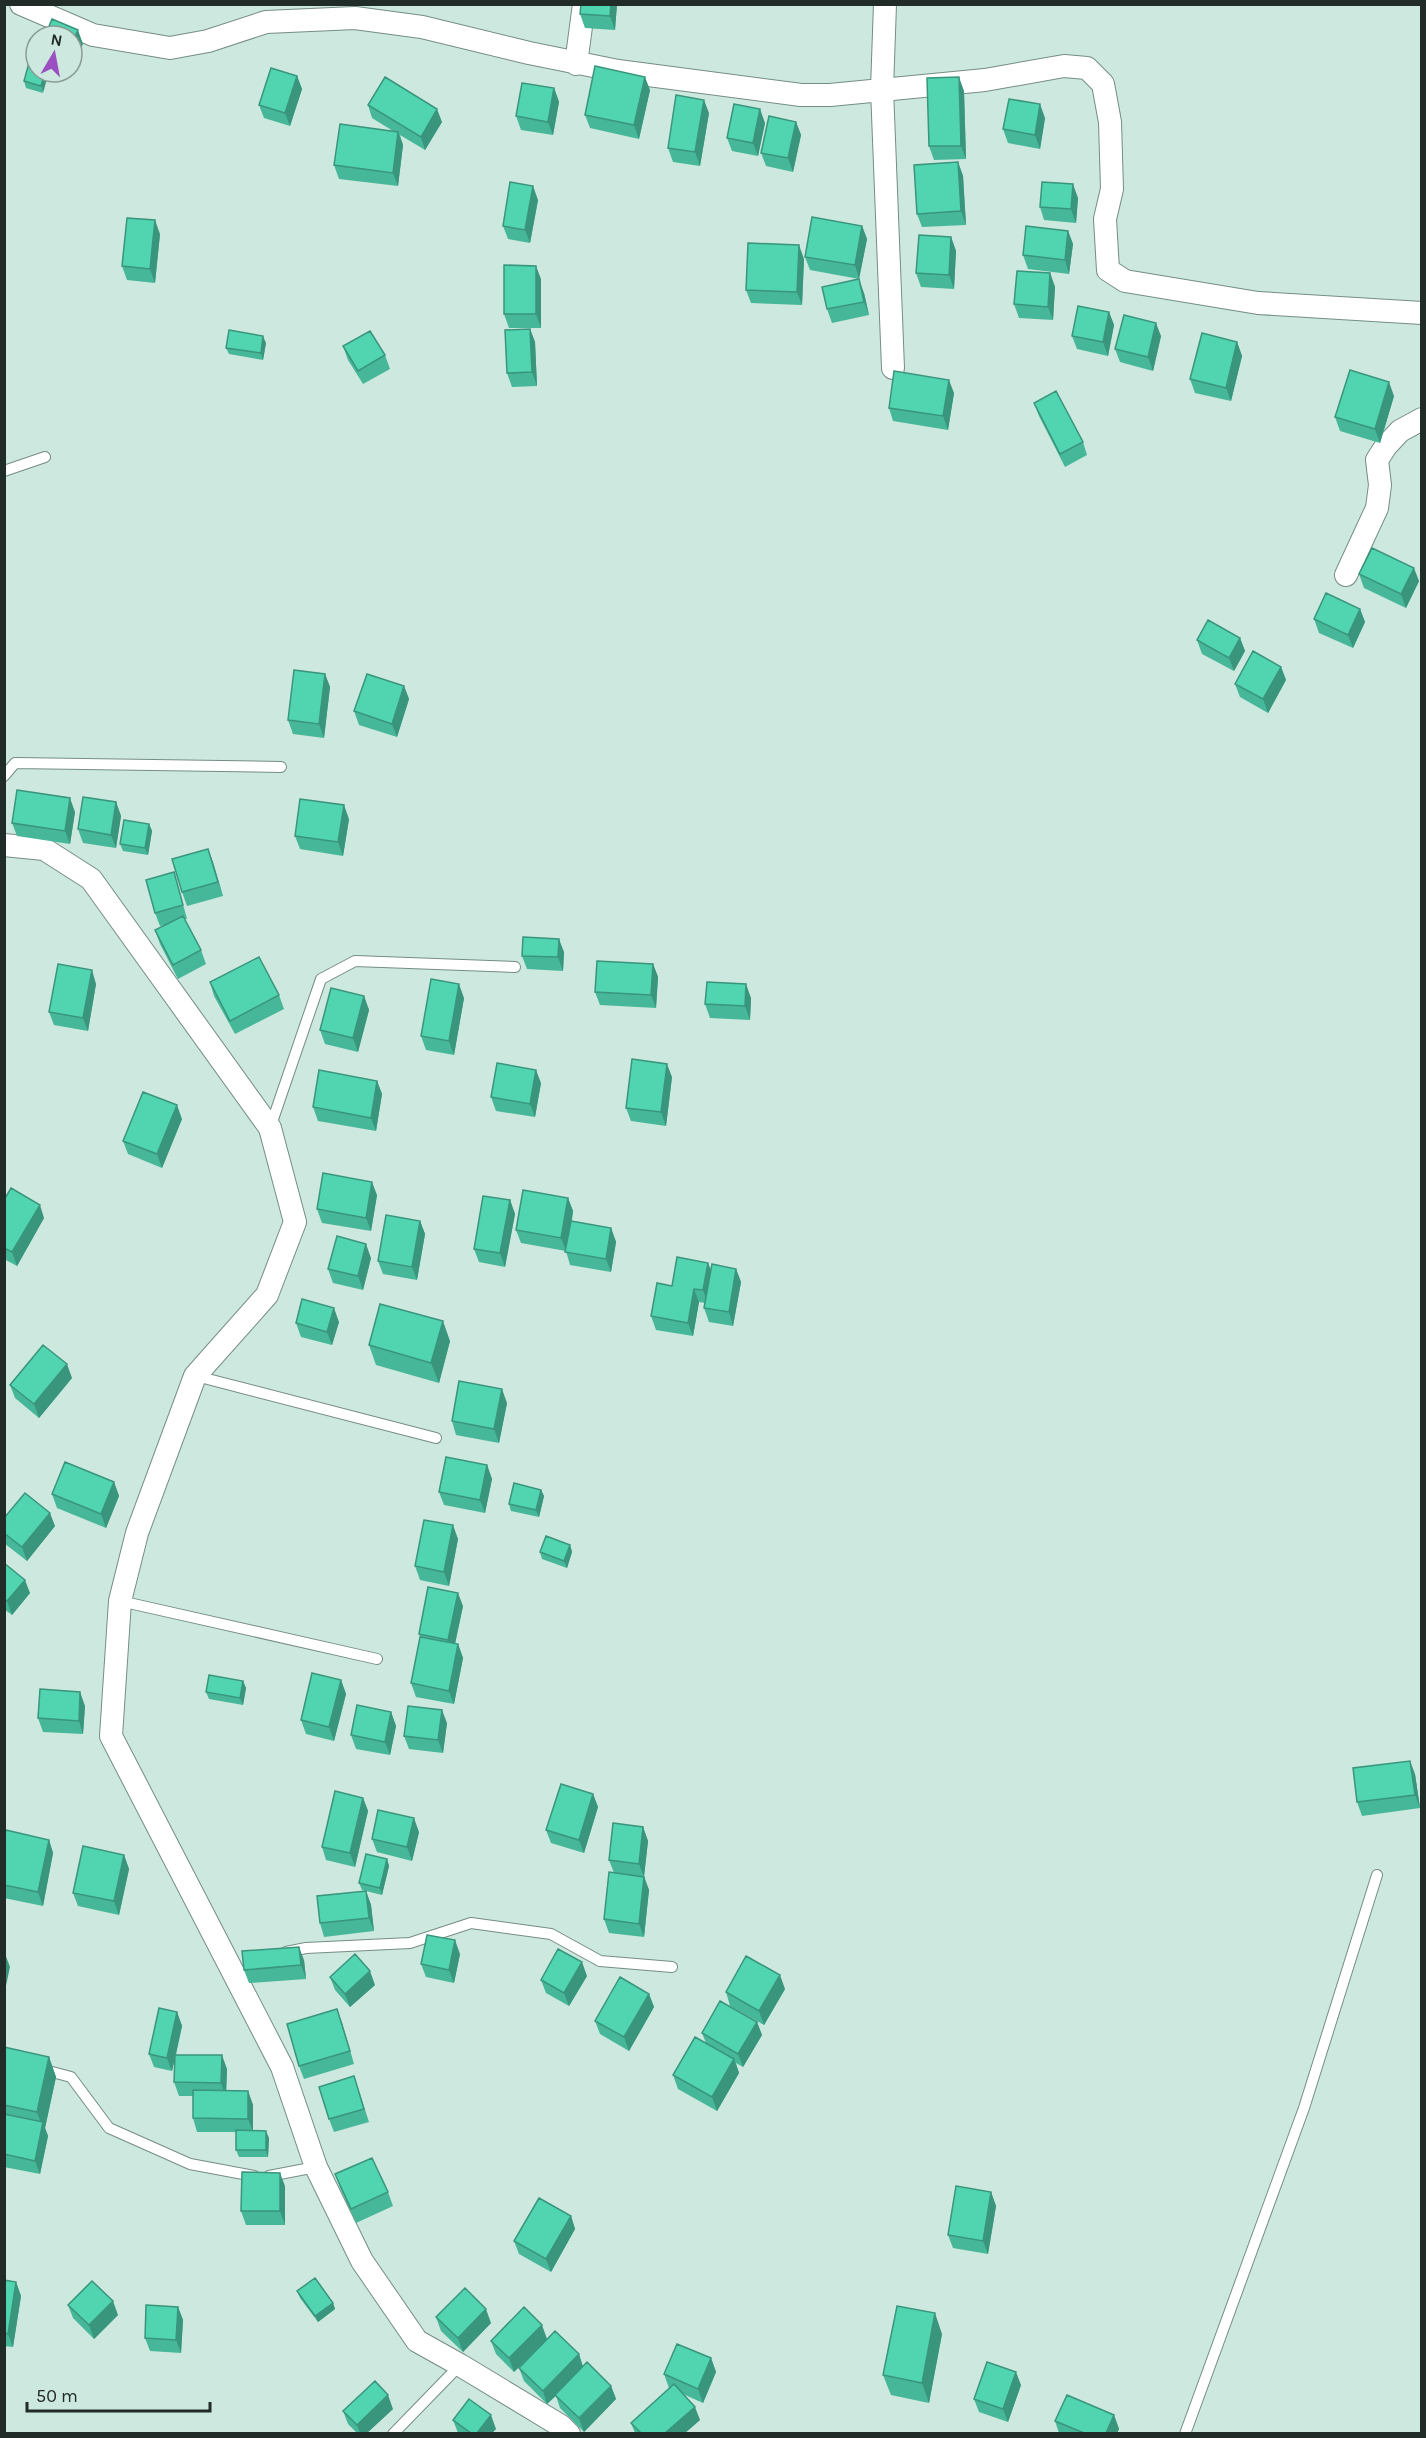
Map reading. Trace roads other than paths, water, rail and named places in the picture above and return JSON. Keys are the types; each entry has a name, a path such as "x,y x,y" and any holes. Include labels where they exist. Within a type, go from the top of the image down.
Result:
{"street":[{"path":"21,4 93,35 170,48 230,35 266,22 355,18 422,27 576,64 801,95 830,95 985,80 1064,66 1087,68 1103,84 1110,122 1112,189 1105,219 1108,270 1125,281 1258,303 1422,313"},
{"path":"576,64 584,4"},
{"path":"885,4 882,89 893,368"},
{"path":"1346,575 1377,508 1380,485 1377,460 1400,431 1422,418"},
{"path":"4,845 44,849 91,879 270,1128 295,1222 267,1295 195,1376 137,1533 120,1601 111,1736 235,1961 282,2067 316,2167 362,2261 417,2341 561,2426 569,2433"}],"lane":[{"path":"4,471 45,457"},
{"path":"4,776 15,763 281,767"},
{"path":"270,1128 321,979 355,961 515,967"},
{"path":"195,1376 436,1438"},
{"path":"120,1601 377,1659"},
{"path":"1185,2433 1304,2108 1377,1875"},
{"path":"273,1954 306,1948 410,1943 471,1923 551,1934 600,1961 672,1967"},
{"path":"27,2065 71,2077 109,2128 190,2164 262,2178 316,2167"},
{"path":"393,2433 460,2365"}]}
